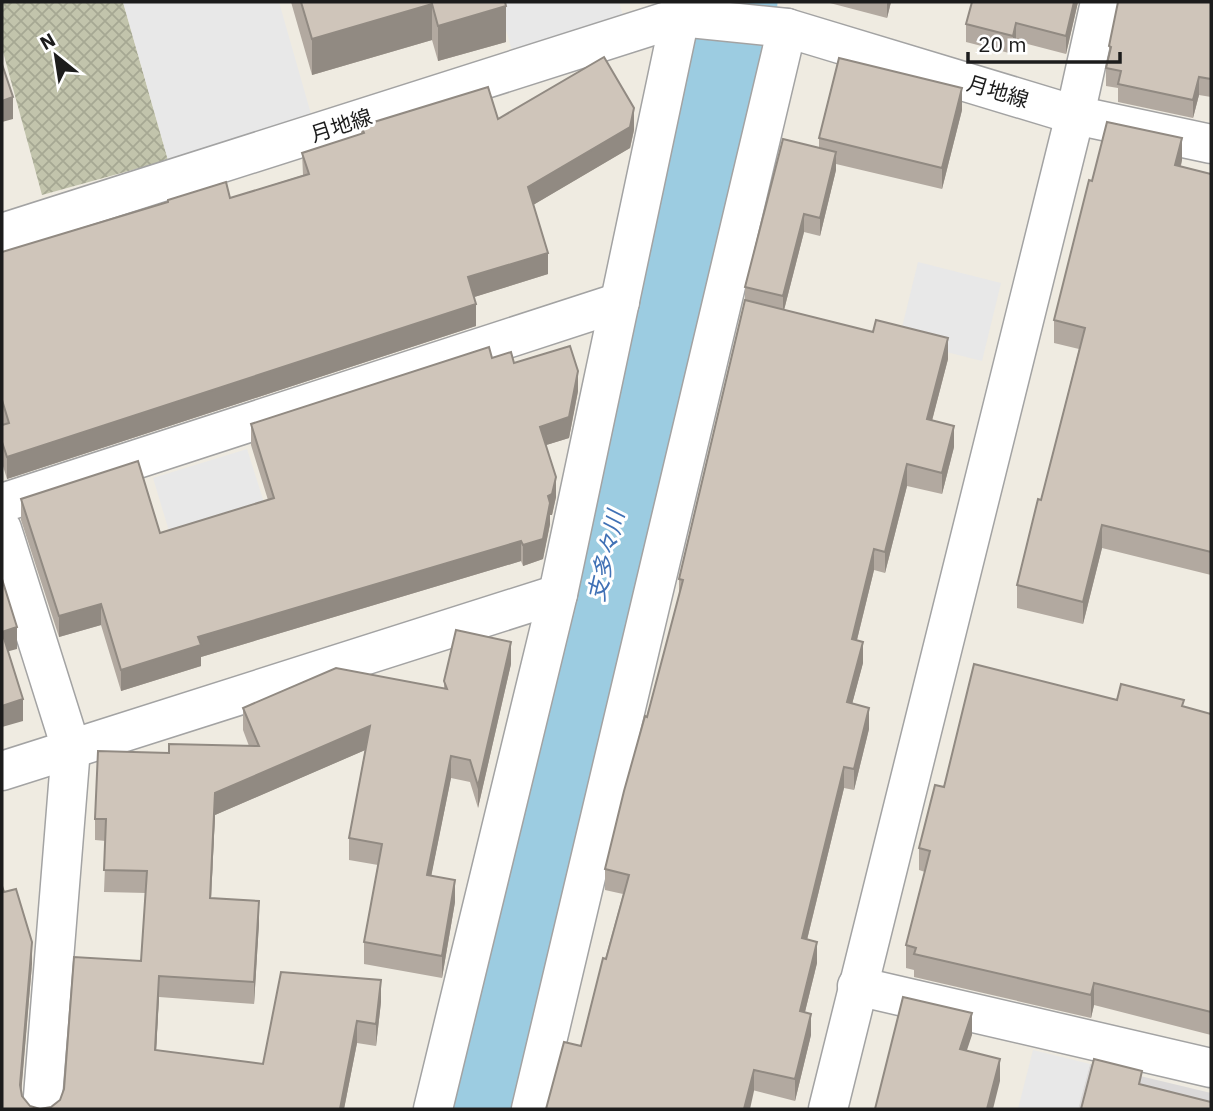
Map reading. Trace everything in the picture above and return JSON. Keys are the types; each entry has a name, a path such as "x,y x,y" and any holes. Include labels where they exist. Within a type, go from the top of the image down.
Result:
{"street":[{"path":"828,1109 1075,115 1100,2"},
{"path":"433,1109 558,594 620,302 690,18"},
{"name":"月地線","path":"2,233 690,18 780,28 1075,115 1211,144"},
{"path":"531,1109 780,28"},
{"path":"2,503 620,302"},
{"path":"2,529 71,748 42,1109"},
{"path":"2,771 558,594"},
{"path":"857,986 1211,1068"}],"shaded area":[{"path":"2,2 123,2 168,160 42,195 2,48"},
{"path":"123,2 279,2 311,114 168,160"},
{"path":"498,2 619,2 625,22 513,54"},
{"path":"918,262 1001,283 982,361 899,340"},
{"path":"247,449 267,512 172,541 153,478"},
{"path":"1033,1050 1090,1064 1078,1109 1018,1109"},
{"path":"1090,1064 1211,1093 1211,1109 1078,1109"}],"building":[{"path":"301,2 505,2 506,6 438,26 432,4 312,39"},
{"path":"972,2 1074,2 1066,36 1016,23 1013,36 966,24"},
{"path":"1118,2 1211,2 1211,79 1199,77 1193,100 1118,84 1121,71 1106,68"},
{"path":"604,57 634,108 630,127 528,187 548,253 468,277 476,304 7,457 2,442 2,425 9,423 2,400 2,252 226,182 230,198 309,174 302,153 364,133 361,126 488,87 498,119"},
{"path":"839,58 962,88 942,168 819,138"},
{"path":"2,64 13,97 2,101"},
{"path":"1107,122 1182,138 1175,165 1211,174 1211,552 1102,525 1083,602 1017,585 1085,328 1054,320 1089,180 1092,181"},
{"path":"783,139 836,152 820,218 804,214 783,296 745,287"},
{"path":"745,300 873,332 876,320 948,338 927,419 954,426 942,473 907,464 885,552 874,549 852,639 863,642 847,702 869,708 854,769 844,767 802,938 817,942 800,1011 811,1014 795,1079 754,1070 744,1109 546,1109 564,1042 581,1046 603,958 606,959 629,875 605,869 683,580 679,579"},
{"path":"570,346 578,371 569,417 540,427 556,477 552,494 548,496 550,503 543,539 523,545 521,541 198,637 201,645 121,670 101,604 59,616 21,499 138,461 160,533 274,498 251,424 489,347 492,358 511,352 514,363"},
{"path":"2,579 17,627 2,632"},
{"path":"456,630 511,642 478,786 470,760 451,756 427,875 455,880 442,956 364,942 382,844 349,838 370,726 215,793 210,898 259,901 254,982 159,976 155,1050 263,1064 281,972 381,980 376,1024 357,1021 340,1109 40,1109 51,1107 60,1100 64,1089 74,957 141,961 147,871 104,870 106,819 95,819 98,751 169,753 169,744 259,746 243,708 336,668 447,689 444,681"},
{"path":"2,632 23,699 2,706"},
{"path":"974,664 1117,700 1121,684 1184,700 1182,706 1211,714 1211,1012 1094,983 1091,995 914,954 916,948 906,945 930,851 919,848 935,785 944,787"},
{"path":"2,886 4,892 16,889 32,942 20,1085 22,1096 30,1106 40,1109 2,1109"},
{"path":"903,997 972,1013 960,1049 1000,1059 987,1109 875,1109"},
{"path":"1094,1059 1142,1071 1139,1084 1211,1102 1211,1109 1081,1109"}],"waterway":[{"name":"支多々川","path":"477,1109 732,2"}]}
